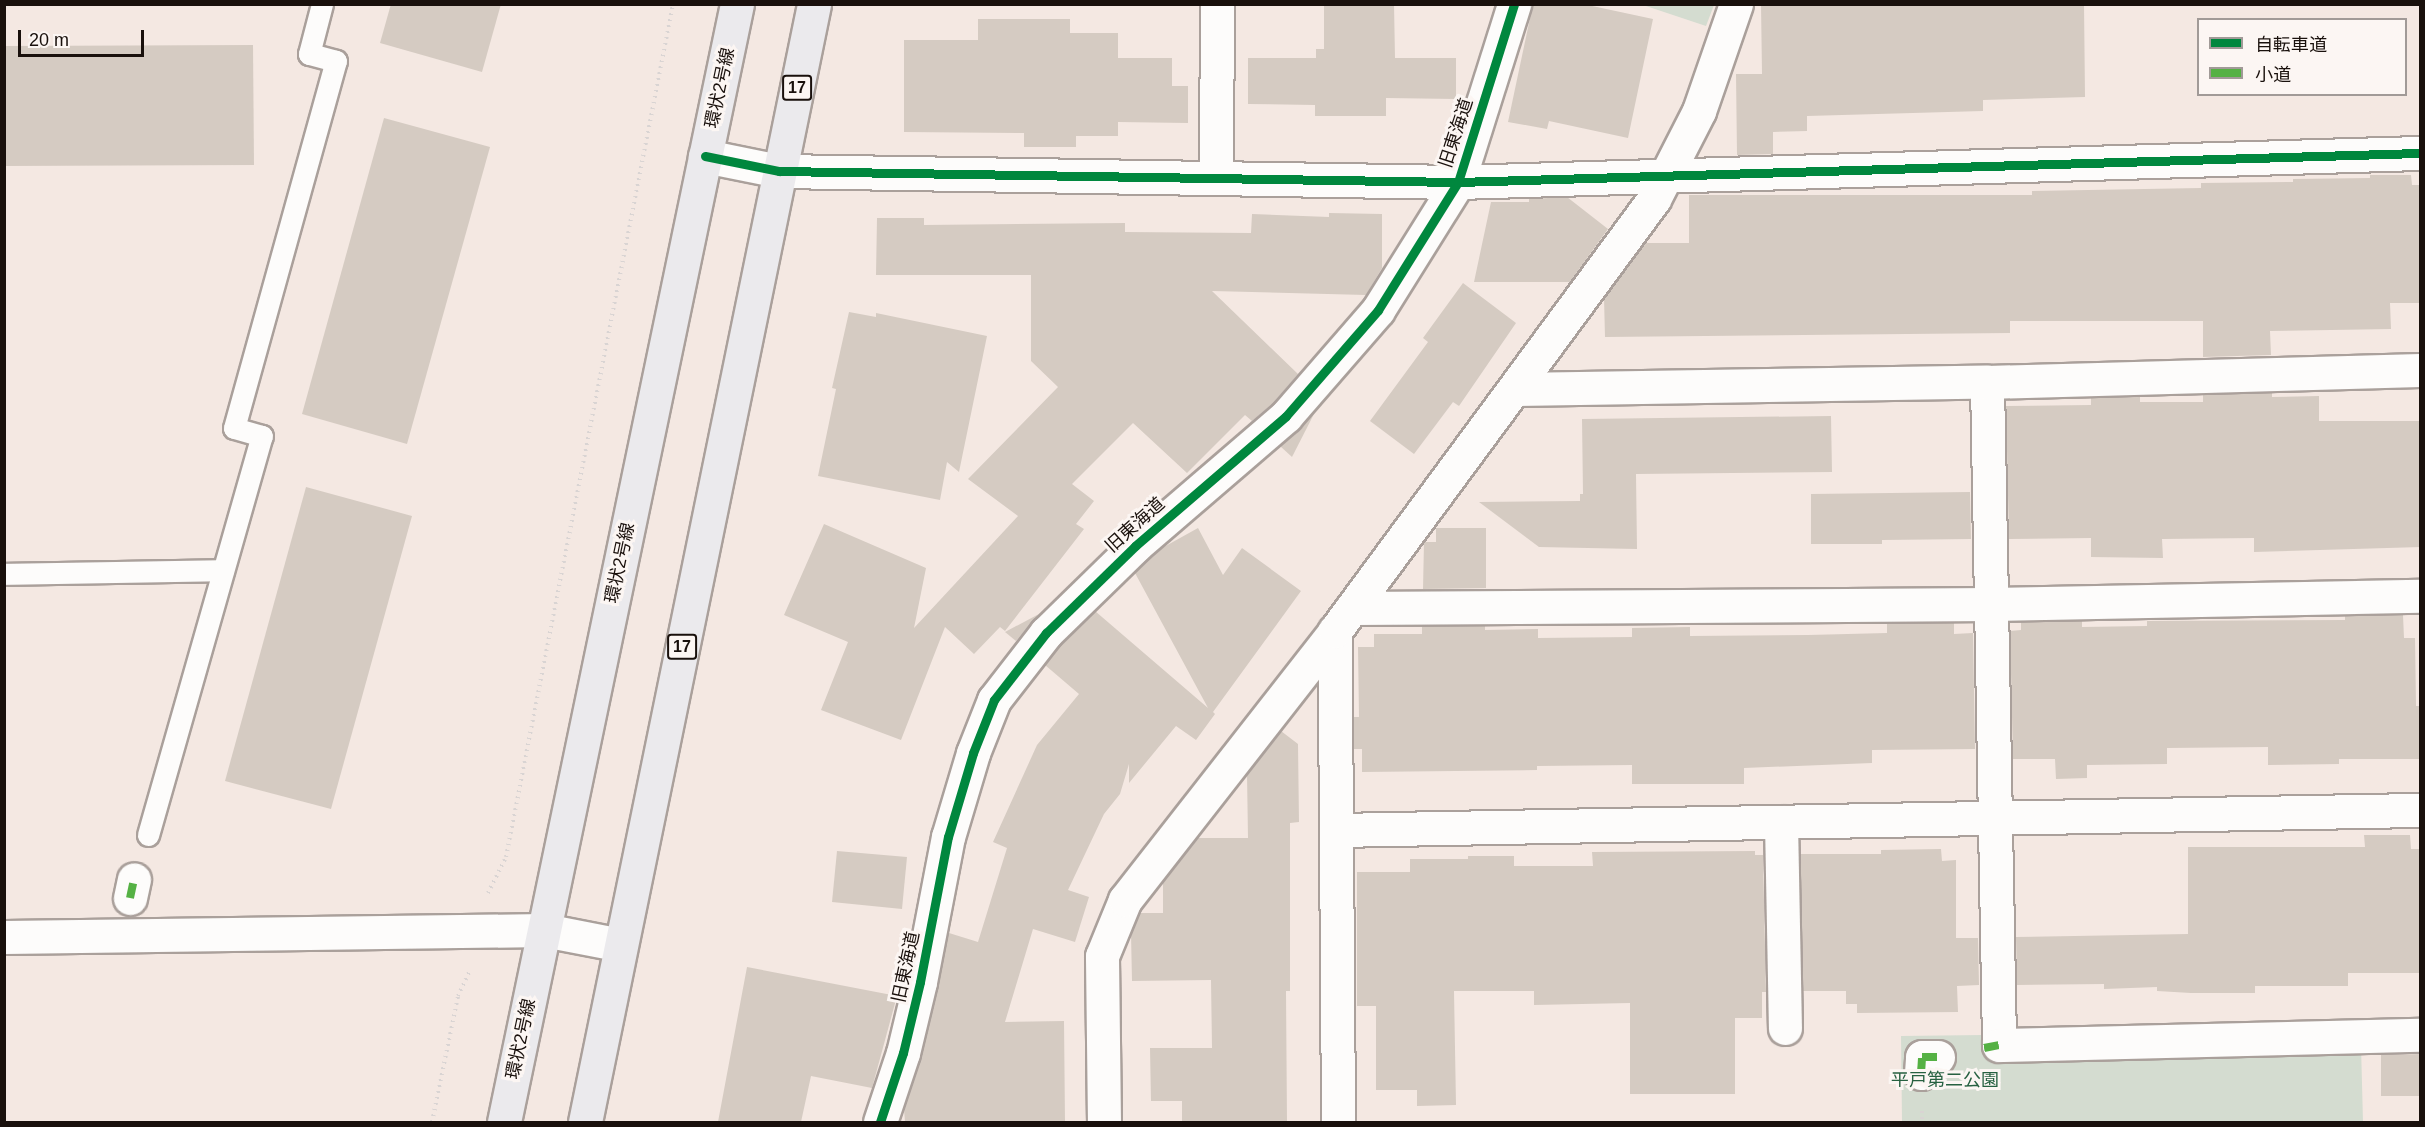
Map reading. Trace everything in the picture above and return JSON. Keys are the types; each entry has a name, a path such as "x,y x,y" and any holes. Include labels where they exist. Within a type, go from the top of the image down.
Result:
{"main road":[{"name":"環状2号線","path":"504,1122 737,4"},
{"name":"17","path":"585,1122 814,4"}],"street":[{"path":"1216,178 1217,4"},
{"name":"旧東海道","path":"880,1122 906,1043 948,837 973,753 994,700 1046,633 1127,554 1286,417 1378,310 1458,182 1514,4"},
{"path":"1104,1122 1102,956 1125,900 1343,620 1516,389 1654,199 1699,111 1736,4"},
{"path":"705,156 779,171 1458,182 2421,153"},
{"path":"1516,389 1987,382 2421,370"},
{"path":"1987,382 1996,818 1991,1047 2421,1035"},
{"path":"1343,620 2421,596"},
{"path":"1338,1122 1336,830 1343,620"},
{"path":"1336,830 2421,810"},
{"path":"1781,822 1785,1028"},
{"path":"4,937 544,930 621,945"}],"lane":[{"path":"148,835 262,436 234,428 336,61 309,54 322,4"},
{"path":"4,574 224,570"}],"path":[{"path":"486,897 506,856 673,4"},
{"path":"432,1122 458,996 474,961"}],"green space":[{"path":"1643,5 1714,5 1706,26"},
{"name":"平戸第二公園","path":"1983,1035 1984,1055 2361,1045 2363,1122 1902,1122 1901,1036"}],"building":[{"path":"391,4 501,4 482,72 380,43"},
{"path":"1324,4 1394,4 1395,58 1456,58 1456,99 1386,98 1386,116 1315,116 1315,105 1248,104 1248,58 1316,58 1316,49 1324,49"},
{"path":"1533,4 1583,4 1653,19 1628,138 1549,121 1547,129 1508,122"},
{"path":"1761,4 2084,4 2085,97 1983,100 1983,111 1807,116 1807,131 1773,132 1773,154 1737,155 1736,74 1762,74"},
{"path":"978,19 1070,19 1070,33 1118,33 1118,58 1172,58 1172,86 1188,86 1188,123 1118,122 1118,136 1076,136 1076,147 1024,147 1024,133 904,132 904,40 978,40"},
{"path":"253,45 254,165 4,166 4,46"},
{"path":"384,118 490,147 407,444 302,414"},
{"path":"2370,175 2411,175 2412,185 2421,185 2421,303 2390,303 2391,329 2270,331 2271,355 2203,357 2203,321 2010,321 2010,333 1605,337 1604,298 1645,243 1689,243 1689,195 2032,195 2032,191 2201,188 2201,183 2293,182 2293,179 2370,178"},
{"path":"1567,197 1608,229 1570,282 1474,282 1491,202 1529,202 1529,199"},
{"path":"1329,213 1382,214 1382,268 1366,295 1212,291 1298,374 1273,403 1252,421 1245,415 1187,473 1133,423 1072,484 1094,501 1076,524 1084,529 1005,631 1000,627 974,654 945,627 901,740 821,710 848,642 784,615 824,524 926,568 914,628 1018,516 968,479 1058,387 1031,361 1031,275 876,275 877,218 924,218 924,225 1125,223 1125,232 1251,233 1252,214 1329,217"},
{"path":"1463,283 1516,323 1459,406 1453,402 1414,454 1370,421 1428,342 1423,338"},
{"path":"849,312 876,317 876,313 987,336 959,472 947,462 940,500 818,476 836,389 832,388"},
{"path":"2272,393 2272,397 2319,396 2319,421 2421,421 2421,547 2254,552 2254,538 2162,539 2163,558 2091,557 2091,538 2009,539 2006,406 2091,405 2091,398 2140,397 2140,402 2203,402 2203,395"},
{"path":"1316,410 1292,457 1280,446"},
{"path":"1831,416 1832,472 1636,474 1637,549 1539,547 1479,502 1580,501 1580,494 1583,494 1582,419"},
{"path":"306,487 412,516 331,809 225,781"},
{"path":"1970,492 1971,539 1882,540 1882,544 1811,544 1811,494"},
{"path":"1198,528 1223,575 1242,548 1301,591 1213,712 1215,714 1196,740 1176,726 1129,783 1129,764 1120,794 1104,814 1068,890 1089,897 1075,942 1033,929 1005,1022 1064,1021 1065,1122 905,1122 904,1109 921,1057 949,933 978,942 1007,848 993,842 1037,745 1079,694 1045,665 1060,646 1095,611 1208,708 1135,573 1162,548"},
{"path":"1436,528 1486,528 1486,588 1423,589 1424,542 1436,542"},
{"path":"1039,614 1016,641 1005,632"},
{"path":"2403,615 2404,638 2415,638 2416,706 2421,706 2421,759 2339,759 2339,764 2268,765 2268,747 2167,748 2167,764 2087,765 2087,778 2056,779 2055,759 2013,759 2010,631 2021,630 2021,622 2082,621 2082,627 2147,626 2147,621 2345,620 2345,616"},
{"path":"1887,623 1954,623 1954,634 1973,633 1975,749 1872,750 1872,763 1744,768 1744,784 1632,784 1632,765 1537,766 1537,770 1362,772 1362,749 1354,749 1354,717 1359,717 1358,647 1374,647 1374,634 1422,634 1422,626 1485,626 1485,630 1538,629 1538,638 1632,637 1632,628 1690,627 1690,636 1808,635 1887,633"},
{"path":"1281,731 1298,744 1299,822 1290,823 1290,991 1286,991 1287,1122 1182,1122 1182,1101 1151,1101 1150,1048 1212,1048 1211,980 1132,981 1131,934 1140,913 1163,913 1163,882 1197,838 1248,838 1247,774"},
{"path":"2364,835 2410,835 2411,849 2421,849 2421,973 2348,973 2348,986 2255,986 2255,993 2157,991 2157,987 2104,989 2104,984 2017,985 2016,937 2188,934 2188,847 2365,847"},
{"path":"1941,849 1942,861 1956,860 1956,938 1978,938 1979,985 1957,986 1958,1012 1857,1013 1857,1004 1846,1004 1846,991 1803,991 1800,854 1881,854 1881,850"},
{"path":"837,851 907,857 902,909 832,902"},
{"path":"1755,851 1755,855 1763,855 1766,992 1762,992 1762,1018 1735,1018 1735,1094 1630,1094 1630,1003 1534,1005 1534,991 1454,991 1456,1105 1417,1106 1417,1090 1376,1090 1376,1006 1357,1006 1357,872 1410,872 1410,859 1514,856 1514,866 1593,866 1592,852"},
{"path":"747,967 897,996 872,1088 811,1076 801,1122 718,1122"},
{"path":"2421,1054 2421,1096 2381,1096 2381,1055"}],"marked path":[{"path":"130,898 134,879"},
{"path":"1984,1048 1999,1045"},
{"path":"1921,1073 1922,1057 1938,1057"}],"cycle path":[{"path":"880,1122 903,1053 920,982 948,837 973,753 994,700 1046,633 1135,546 1286,416 1378,310 1458,182 1514,4"},
{"path":"705,156 779,171 1458,182 2420,153"}]}
